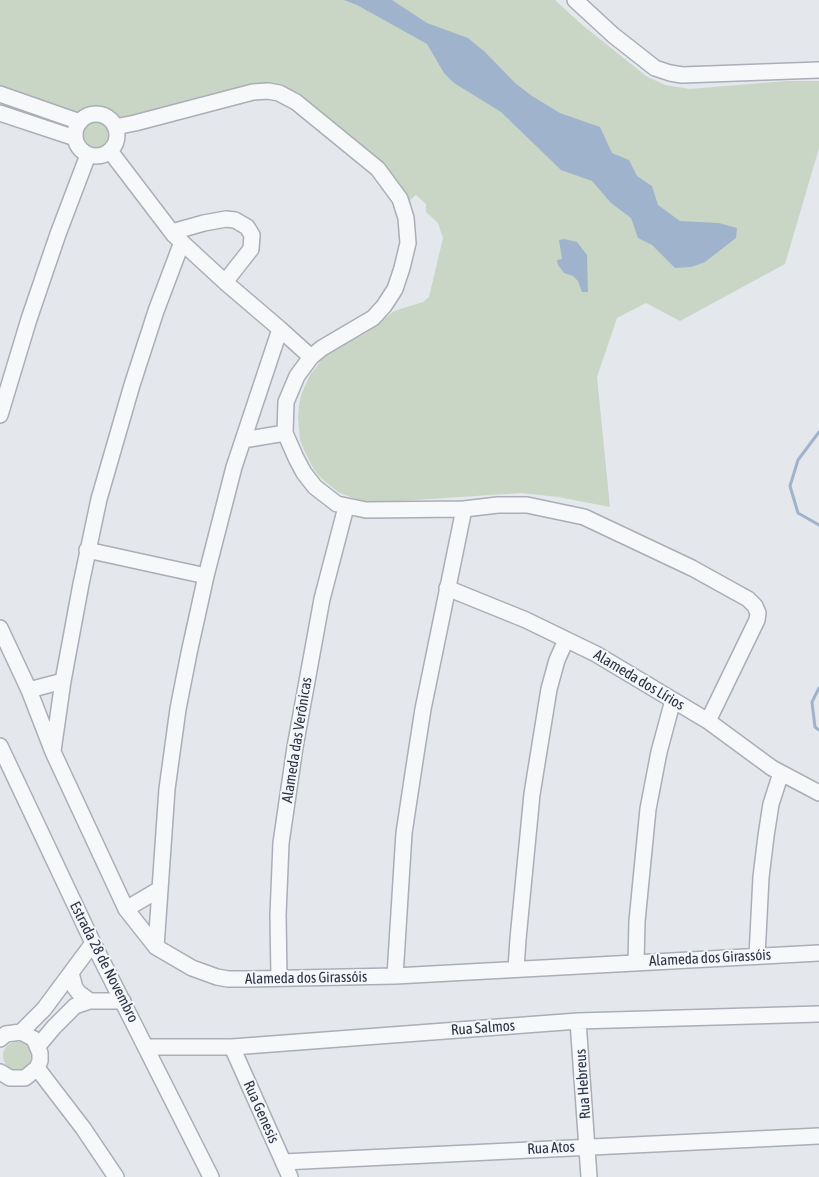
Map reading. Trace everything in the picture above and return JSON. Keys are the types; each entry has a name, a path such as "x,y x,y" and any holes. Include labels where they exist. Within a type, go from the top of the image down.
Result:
{"street":[{"path":"575,0 613,35 655,68 670,73 682,75 819,70"},
{"path":"115,127 253,92 274,92 280,93 296,102 378,169 400,199 406,218 408,243 395,289 384,306 373,318 341,336 311,357 297,376 286,402 286,433 304,473 314,487 337,504 346,507 390,511 527,505 584,517 684,564 748,599 755,606 758,614 757,620 708,721"},
{"path":"0,94 80,122"},
{"path":"0,113 75,138"},
{"path":"92,114 100,114 106,117 115,127 117,133 116,140 110,151 98,156 88,155 80,149 75,138 76,128 80,122 92,114"},
{"path":"110,151 177,237 225,282 311,357"},
{"path":"0,415 37,294 88,155"},
{"path":"53,752 63,681 99,499 177,237 204,223 226,219 235,220 247,227 252,235 251,249 225,282"},
{"path":"156,947 167,789 178,709 206,576 234,467 280,329"},
{"path":"243,440 286,433"},
{"name":"Alameda das Verônicas","path":"279,978 278,915 281,843 293,757 322,599 346,507"},
{"path":"395,976 404,833 423,709 464,509"},
{"path":"88,550 206,576"},
{"name":"Alameda dos Lírios","path":"447,588 526,620 596,654 708,721 772,768 819,793"},
{"name":"Alameda dos Girassóis","path":"0,628 29,690 53,752 126,909 156,947 192,968 228,979 395,976 819,952"},
{"path":"516,969 532,794 549,689 557,660 566,640"},
{"path":"29,690 63,681"},
{"path":"636,962 637,921 648,809 659,752 673,700"},
{"name":"Estrada 28 de Novembro","path":"0,746 93,944 211,1177"},
{"path":"757,956 761,877 766,836 771,804 781,773"},
{"path":"126,909 160,889"},
{"path":"21,1032 44,1009 93,944"},
{"path":"71,973 75,988 90,1001"},
{"path":"38,1046 75,1006 90,1001 123,1001"},
{"name":"Rua Salmos","path":"146,1048 232,1047 578,1021 819,1014"},
{"name":"Rua Hebreus","path":"578,1021 589,1177"},
{"path":"0,1039 6,1034 21,1032 34,1039 40,1053 40,1061 32,1074 25,1078 3,1080"},
{"name":"Rua Genesis","path":"232,1047 290,1177"},
{"path":"37,1068 83,1128 116,1177"},
{"name":"Rua Atos","path":"283,1162 819,1136"}],"green space":[{"path":"0,0 555,0 580,23 646,76 665,85 690,89 786,81 819,81 819,148 785,264 680,321 646,303 617,318 597,377 610,507 558,497 521,493 369,503 338,492 314,470 300,440 298,418 301,395 310,375 324,357 333,350 366,333 393,312 423,302 429,297 443,238 438,223 426,212 426,204 416,195 410,200 406,200 281,88 118,119 106,113 92,110 79,113 0,87"},
{"path":"96,122 105,126 109,135 105,144 96,148 87,144 83,135 87,126"},
{"path":"17,1042 27,1046 31,1056 27,1066 17,1070 7,1066 3,1056 7,1046"}],"water":[{"path":"344,0 392,0 427,23 468,38 485,52 515,83 532,96 560,113 600,127 612,153 629,160 637,176 652,186 658,205 680,221 719,223 737,228 736,238 705,262 691,267 675,268 652,245 638,238 631,218 611,203 592,181 561,170 501,112 454,83 444,73 427,44 357,5"},
{"path":"564,239 577,242 587,255 588,292 582,292 578,281 573,276 564,273 558,265 557,260 562,259 559,240"}],"waterway":[{"path":"819,432 798,460 790,486 798,513 819,525"},
{"path":"819,688 812,702 815,727 819,730"}]}
